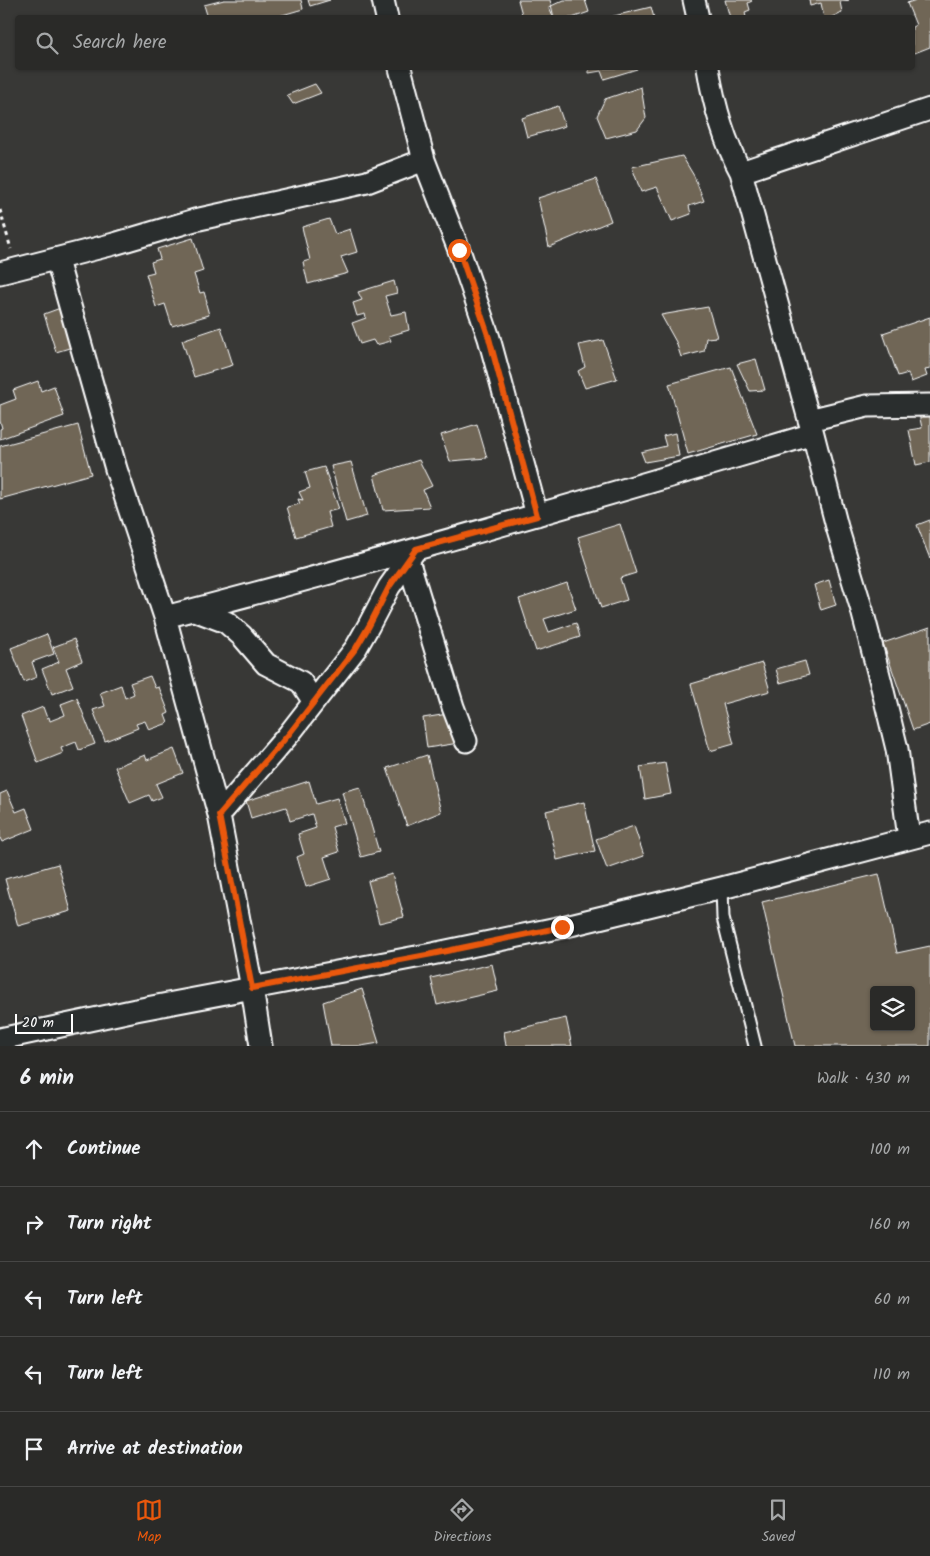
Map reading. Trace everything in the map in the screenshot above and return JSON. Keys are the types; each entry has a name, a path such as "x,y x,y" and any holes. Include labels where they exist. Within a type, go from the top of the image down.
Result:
{"street":[{"path":"383,0 387,15"},
{"path":"694,0 697,15"},
{"path":"401,70 424,160 459,250 489,338 537,516"},
{"path":"708,70 720,127 741,172 837,527 862,610 897,749 909,838"},
{"path":"741,172 930,109"},
{"path":"8,271 57,260 195,220 366,182 424,160"},
{"path":"57,260 116,469 165,617 219,815 252,988 261,1046"},
{"path":"165,617 412,555 811,427 867,406 930,405"},
{"path":"219,815 289,734 356,648 389,587 412,555"},
{"path":"412,555 453,707 466,740"},
{"path":"194,610 226,622 242,636 266,664 301,682 314,702"},
{"path":"0,1039 553,929 722,888 930,833"}],"lane":[{"path":"722,888 723,918 754,1046"}],"path":[{"path":"0,210 8,271"}],"building":[{"path":"224,0 301,0 303,9 282,15 207,15 204,5"},
{"path":"308,0 330,0 310,6"},
{"path":"518,0 550,0 553,15 522,15"},
{"path":"564,0 585,0 589,12 580,15 553,15 549,7"},
{"path":"725,0 752,1 748,3 750,10 745,12 746,15 729,15"},
{"path":"809,0 849,0 840,2 842,12 836,15 823,15 821,3 810,6"},
{"path":"916,0 930,0 930,47 915,53 915,15 912,15 907,3"},
{"path":"651,7 653,15 618,15"},
{"path":"589,70 634,70 604,79 601,71 589,73"},
{"path":"315,84 321,93 293,104 287,95"},
{"path":"641,87 646,118 637,130 606,138 597,116 605,99"},
{"path":"558,106 565,126 527,137 522,118"},
{"path":"682,156 694,176 704,201 689,206 691,214 672,221 657,187 641,192 632,167"},
{"path":"596,179 611,221 549,247 538,198"},
{"path":"329,219 335,234 350,229 357,252 341,257 348,273 308,284 303,262 310,260 302,227"},
{"path":"193,238 203,271 194,274 200,293 204,292 209,315 172,326 165,304 156,307 146,274 154,272 151,262 160,259 157,249"},
{"path":"394,281 397,293 385,296 391,315 406,312 409,330 389,336 391,341 376,345 373,340 360,344 352,323 366,318 365,314 357,316 353,303 362,300 358,292"},
{"path":"63,307 76,346 56,352 44,314"},
{"path":"708,307 717,337 706,338 704,351 681,357 676,342 661,315"},
{"path":"930,317 930,369 925,370 927,376 911,382 908,373 898,376 883,333"},
{"path":"221,327 233,365 194,377 182,340"},
{"path":"603,340 617,379 585,388 578,371 585,367 579,345"},
{"path":"756,359 765,390 750,391 737,364"},
{"path":"731,367 757,434 688,454 669,384"},
{"path":"38,381 41,391 54,386 64,416 0,439 0,429 2,428 0,405 16,399 13,390"},
{"path":"930,412 930,462 916,465 909,430 922,428 919,414"},
{"path":"477,424 487,458 450,461 441,435"},
{"path":"78,425 91,474 0,499 0,446"},
{"path":"675,433 679,456 645,462 641,452 666,446 663,436"},
{"path":"419,460 432,486 423,490 430,507 383,510 374,475"},
{"path":"351,462 367,516 346,522 331,466"},
{"path":"324,467 339,509 327,512 331,527 296,537 287,507 300,504 298,499 303,500 299,492 310,488 305,472"},
{"path":"930,520 930,559 917,525"},
{"path":"620,524 636,573 620,578 627,600 601,608 578,537"},
{"path":"829,580 836,605 821,610 814,585"},
{"path":"567,583 576,609 544,619 549,632 576,623 580,637 536,651 519,599"},
{"path":"930,627 930,724 913,730 883,643"},
{"path":"47,634 54,654 32,662 37,677 24,682 11,648"},
{"path":"74,639 82,661 66,668 73,686 52,694 42,669 59,662 53,647"},
{"path":"805,661 809,675 780,683 776,669"},
{"path":"762,663 770,691 723,704 734,744 710,751 691,684"},
{"path":"150,676 155,688 159,687 169,713 165,715 168,723 149,730 145,721 136,724 138,728 105,741 93,710 105,706 100,693 121,685 125,698 134,694 130,683"},
{"path":"77,698 95,744 79,750 76,742 61,748 63,753 38,763 21,716 43,707 50,721 65,715 61,704"},
{"path":"454,713 459,743 427,748 423,718"},
{"path":"174,749 183,773 156,784 162,797 152,801 149,795 130,803 115,767 145,755 147,760"},
{"path":"427,755 441,812 407,826 387,768"},
{"path":"665,763 671,794 645,799 640,767"},
{"path":"309,781 316,804 337,798 345,823 332,827 339,852 324,857 331,879 306,887 297,857 304,854 298,834 316,828 312,814 290,821 286,807 251,818 246,801"},
{"path":"360,787 379,852 361,857 342,792"},
{"path":"7,791 16,812 26,808 34,829 2,842 0,838 0,794"},
{"path":"584,802 595,851 557,860 546,811"},
{"path":"634,826 644,856 607,869 596,839"},
{"path":"58,864 71,911 18,926 5,879"},
{"path":"392,874 404,917 379,923 368,881"},
{"path":"879,874 897,953 930,946 930,1046 795,1046 762,902"},
{"path":"492,964 498,991 437,1005 431,978"},
{"path":"362,989 379,1043 361,1046 331,1046 323,1002"},
{"path":"566,1018 572,1046 506,1046 504,1032"}],"route":[{"path":"459,250 489,338 537,516 416,549 389,587 356,648 289,734 219,815 252,988 562,927"}]}
